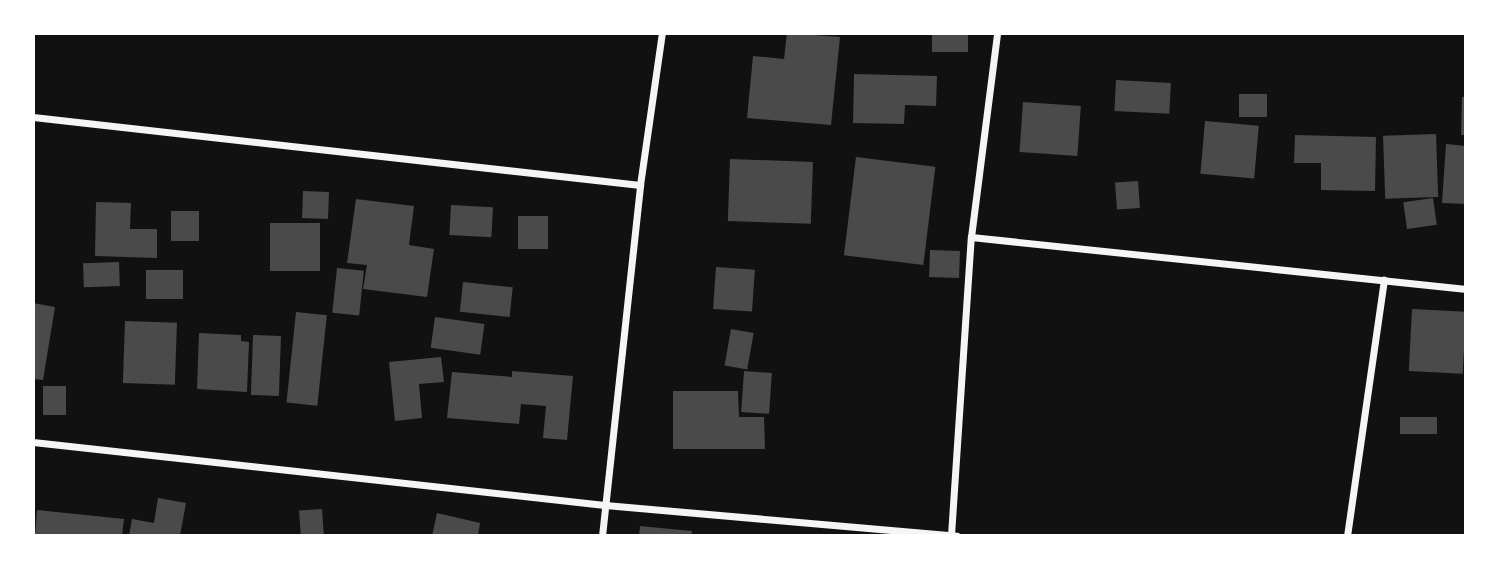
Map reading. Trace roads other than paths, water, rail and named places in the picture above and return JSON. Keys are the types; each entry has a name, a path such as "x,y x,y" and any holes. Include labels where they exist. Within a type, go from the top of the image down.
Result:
{"street":[{"path":"602,536 640,185 662,33"},
{"path":"951,535 971,237 997,33"},
{"path":"33,117 640,185"},
{"path":"971,237 1466,289"},
{"path":"1347,536 1384,281"},
{"path":"33,442 605,505 957,536"}]}
